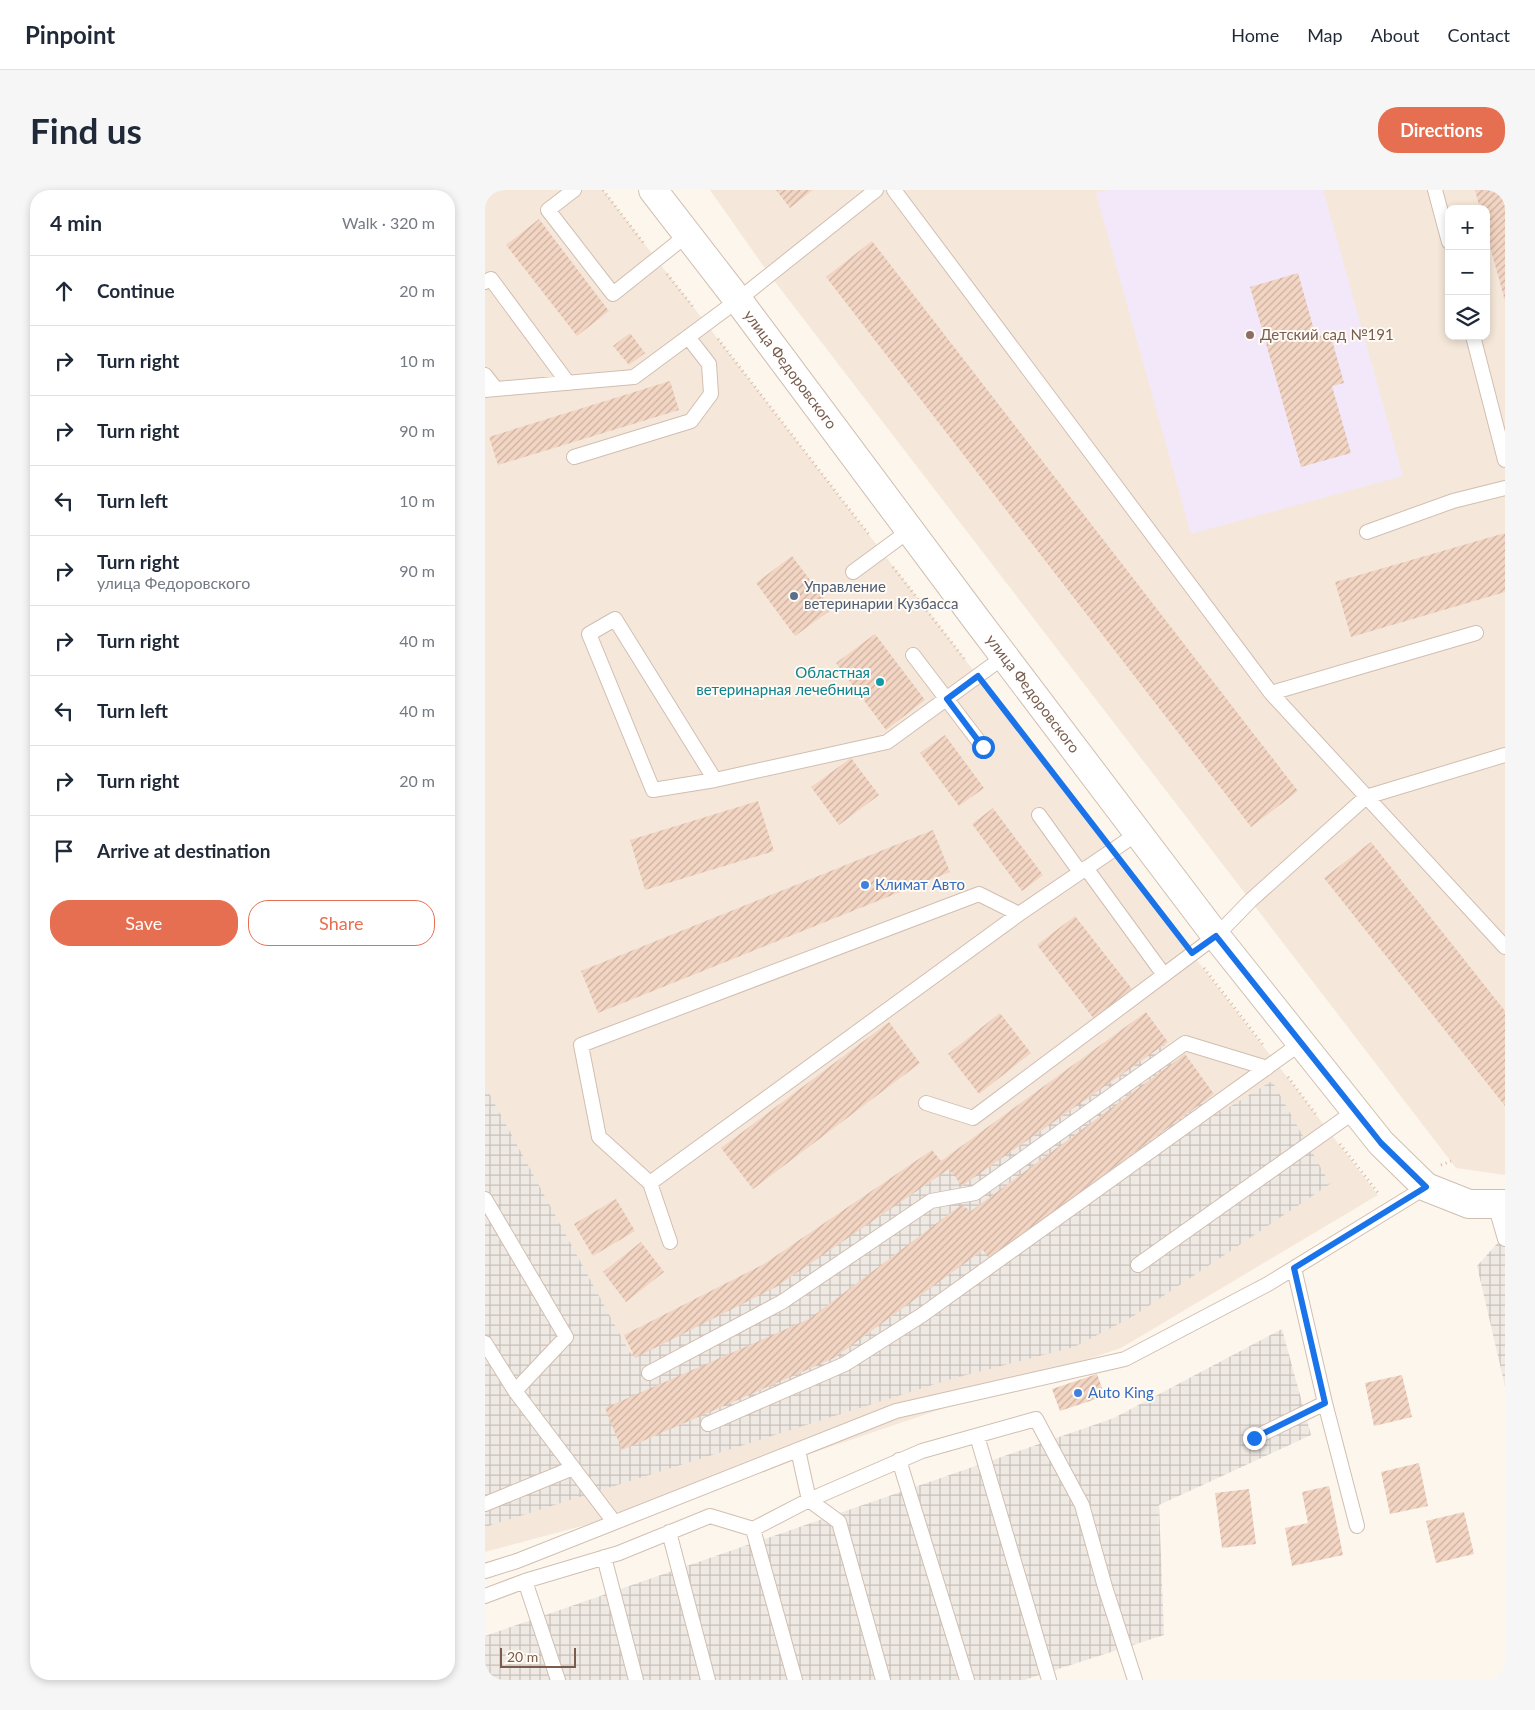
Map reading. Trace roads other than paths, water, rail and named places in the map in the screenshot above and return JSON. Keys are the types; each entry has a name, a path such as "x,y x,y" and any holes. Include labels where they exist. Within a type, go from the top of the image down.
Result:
{"street":[{"name":"улица Федоровского","path":"653,190 738,300 1216,936 1381,1143 1421,1182"},
{"path":"1421,1182 1469,1204 1500,1204"}],"lane":[{"path":"574,190 548,210 613,294 687,235"},
{"path":"485,375 490,389 634,377 738,300 876,190"},
{"path":"894,190 1271,693 1505,947"},
{"path":"1435,190 1445,227"},
{"path":"485,282 491,279 568,383"},
{"path":"574,457 691,420 711,394 709,364 688,337"},
{"path":"1474,340 1505,460"},
{"path":"1367,532 1453,501 1505,488"},
{"path":"853,572 910,530"},
{"path":"715,780 615,619 589,634 653,790 715,780 887,742 1005,656"},
{"path":"1271,693 1476,633"},
{"path":"913,655 983,747"},
{"path":"926,1103 973,1118 1216,936 1251,900 1365,797 1505,755"},
{"path":"1039,815 1164,975"},
{"path":"650,1182 1019,914 1138,833"},
{"path":"670,1242 650,1182 599,1137 581,1045 979,894 1019,914"},
{"path":"649,1373 782,1302 931,1201 975,1193 1185,1043 1271,1065"},
{"path":"707,1424 845,1364 914,1320 1301,1043"},
{"path":"1138,1265 1355,1111"},
{"path":"485,1570 517,1561 896,1411 1125,1359 1294,1268 1421,1182"},
{"path":"485,1199 566,1337 515,1391"},
{"path":"1500,1204 1505,1239"},
{"path":"1294,1268 1325,1403 1357,1526"},
{"path":"485,1343 515,1391 614,1522"},
{"path":"1254,1438 1325,1403"},
{"path":"485,1596 525,1581 604,1557 710,1516 753,1530 809,1500 922,1451 1036,1420 1082,1505 1105,1588 1135,1680"},
{"path":"977,1436 1049,1680"},
{"path":"797,1450 809,1500 839,1522 883,1680"},
{"path":"899,1460 967,1680"},
{"path":"485,1503 573,1468"},
{"path":"753,1530 795,1680"},
{"path":"669,1532 708,1680"},
{"path":"604,1557 636,1680"},
{"path":"525,1581 558,1680"}],"place":[{"name":"Детский сад №191","path":"1250,335"},
{"name":"Управление ветеринарии Кузбасса","path":"794,596"},
{"name":"Областная ветеринарная лечебница","path":"880,682"},
{"name":"Климат Авто","path":"865,885"},
{"name":"Auto King","path":"1078,1393"}]}
